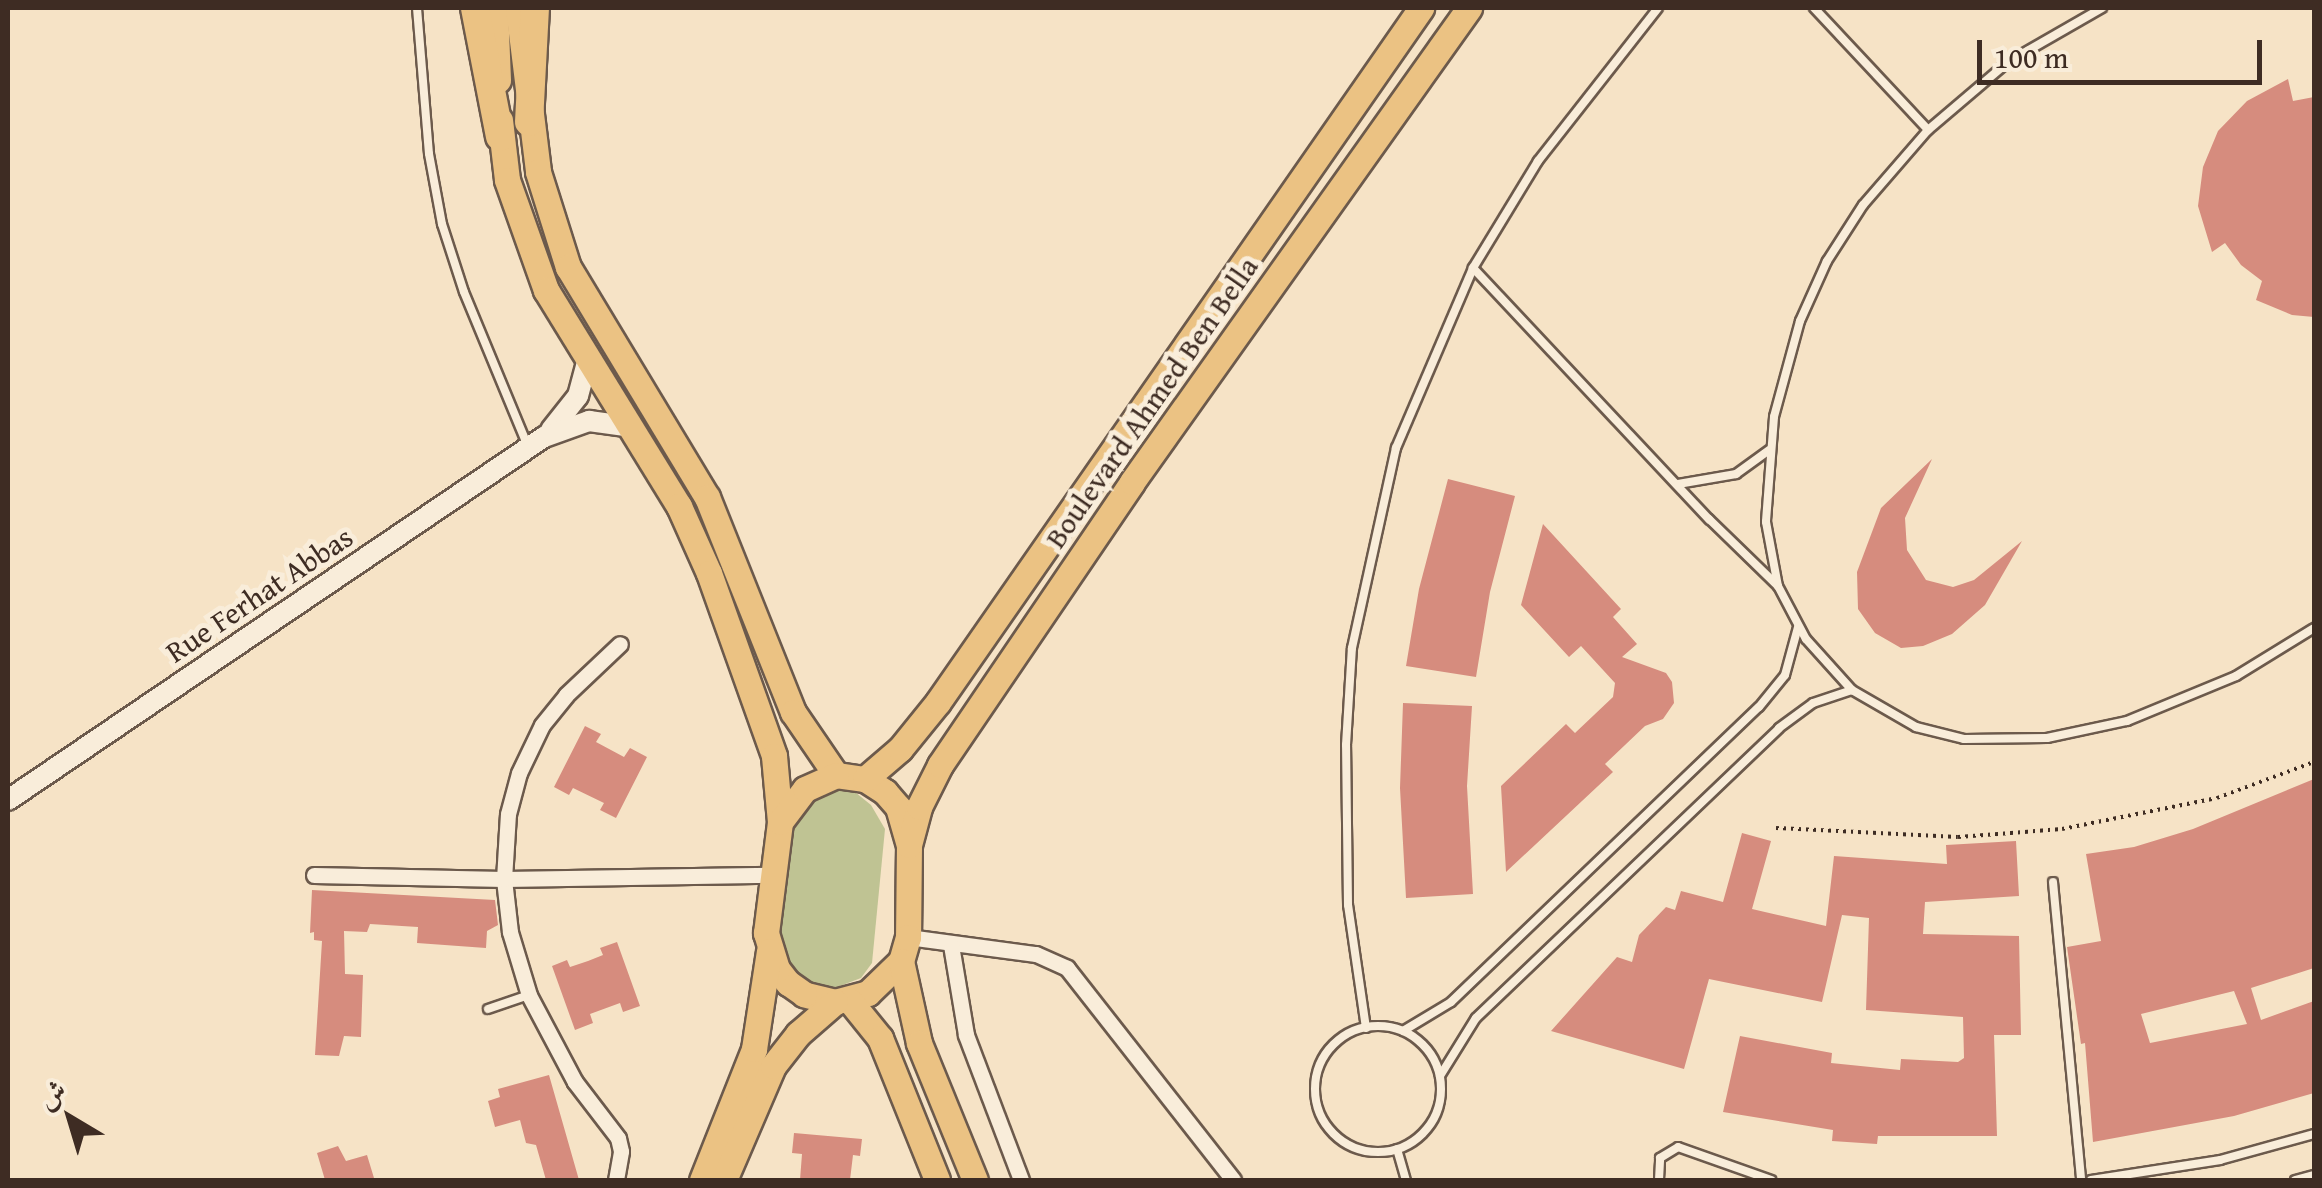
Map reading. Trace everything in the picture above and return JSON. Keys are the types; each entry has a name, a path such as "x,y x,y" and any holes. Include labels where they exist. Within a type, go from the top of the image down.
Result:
{"highway":[{"path":"475,8 500,136"},
{"path":"529,122 535,8"}],"main road":[{"path":"496,8 500,136 520,224 546,290 679,506 709,573 774,756 780,822 766,933 769,952 754,1050 702,1180"},
{"path":"518,8 529,122 549,217 568,267 707,497 794,712 836,775"},
{"name":"Boulevard Ahmed Ben Bella","path":"866,778 900,749 938,702 1421,8"},
{"name":"Boulevard Ahmed Ben Bella","path":"908,845 919,807 940,765 1132,482 1470,8"},
{"path":"780,822 805,789 836,775 866,778 898,807 908,845 904,949 919,1043 975,1180"},
{"path":"724,1180 772,1066 798,1034 843,1001 886,980 904,949"},
{"path":"769,952 788,983 804,994 843,1001 880,1038 937,1180"}],"street":[{"name":"Rue Ferhat Abbas","path":"536,443 574,404 588,358"},
{"name":"Rue Ferhat Abbas","path":"8,800 536,443 588,421 632,428"},
{"path":"616,1180 622,1151 618,1138 575,1082 530,995 510,932 504,879 508,814 526,757 542,725 566,695 620,644"},
{"path":"314,875 504,879 772,876"},
{"path":"904,949 951,945 1036,954 1067,968 1233,1180"},
{"path":"951,945 966,1034 1021,1180"}],"lane":[{"path":"417,8 428,154 442,224 464,292 536,443"},
{"path":"1366,1028 1348,904 1346,745 1352,648 1396,448 1473,268 1538,161 1658,8"},
{"path":"1814,8 1928,130"},
{"path":"1778,586 1766,522 1769,450 1780,385 1812,291 1862,205 1928,130 2008,62 2102,8"},
{"path":"1473,268 1778,586 1814,649 1852,690 1894,716 1940,734 2005,740 2046,738 2127,721 2201,692 2314,628"},
{"path":"1678,484 1736,474 1769,450"},
{"path":"1403,1031 1431,1054 1440,1076 1440,1100 1432,1121 1417,1138 1396,1149 1371,1151 1347,1144 1328,1127 1318,1105 1316,1080 1325,1056 1343,1038 1366,1028 1403,1031 1436,1013 1464,989 1769,698 1790,663 1798,623"},
{"path":"1440,1076 1455,1046 1488,1006 1779,728 1813,703 1852,690"},
{"path":"2052,882 2081,1180"},
{"path":"488,1009 530,995"},
{"path":"2092,1180 2220,1160 2314,1134"},
{"path":"1659,1180 1660,1158 1678,1146 1770,1180"},
{"path":"1396,1149 1406,1180"},
{"path":"2295,1180 2314,1175"}],"path":[{"path":"1776,828 1922,836 2062,829 2217,798 2314,762"}],"green space":[{"path":"838,786 850,788 871,805 885,829 872,963 861,978 832,989 805,981 781,951 782,834 797,806"}],"building":[{"path":"2288,79 2293,101 2314,97 2314,317 2292,315 2256,300 2262,281 2241,265 2225,243 2212,252 2198,206 2203,167 2218,131 2247,101"},
{"path":"1932,459 1905,518 1907,550 1926,580 1953,587 1974,580 2022,541 1985,605 1952,634 1923,646 1901,648 1875,633 1858,609 1857,572 1881,508"},
{"path":"1448,479 1515,496 1490,592 1476,677 1406,666 1419,589"},
{"path":"1543,524 1621,609 1613,617 1637,644 1622,657 1666,673 1672,682 1674,703 1663,719 1645,726 1605,764 1613,772 1506,872 1501,786 1566,724 1575,733 1613,697 1615,683 1581,646 1569,657 1521,605"},
{"path":"1403,703 1472,706 1467,786 1473,894 1406,898 1400,788"},
{"path":"585,726 601,734 596,742 624,757 630,748 647,757 616,818 600,810 604,803 573,788 569,795 554,787"},
{"path":"2314,779 2314,968 2251,988 2261,1020 2314,1001 2314,1093 2234,1116 2093,1142 2085,1043 2081,1044 2067,947 2101,941 2086,854 2134,847 2193,829","holes":["2234,991 2247,1024 2150,1043 2141,1014"]},
{"path":"1742,833 1771,841 1752,909 1826,926 1834,856 1947,864 1946,845 2016,841 2019,896 1925,902 1923,934 2019,936 2021,1035 1994,1035 1997,1136 1878,1136 1877,1144 1832,1141 1833,1130 1723,1112 1740,1036 1832,1053 1831,1063 1900,1070 1901,1059 1958,1062 1964,1058 1963,1017 1866,1010 1869,918 1842,915 1822,1002 1709,979 1684,1069 1551,1031 1617,957 1632,962 1639,935 1666,907 1675,910 1681,891 1723,902"},
{"path":"312,890 495,900 498,925 487,931 486,948 417,943 418,927 370,924 367,932 344,931 345,974 363,975 361,1037 344,1036 339,1056 315,1055 322,941 314,940 314,932 310,933"},
{"path":"617,942 640,1006 623,1012 620,1003 590,1014 593,1023 575,1030 552,966 567,960 570,967 588,961 603,955 600,948"},
{"path":"549,1075 579,1180 546,1180 536,1145 526,1143 520,1120 495,1127 488,1101 500,1097 498,1089"},
{"path":"794,1133 862,1139 860,1156 853,1155 850,1180 800,1180 802,1154 792,1153"},
{"path":"338,1146 346,1161 367,1155 374,1178 325,1180 317,1153"}]}
